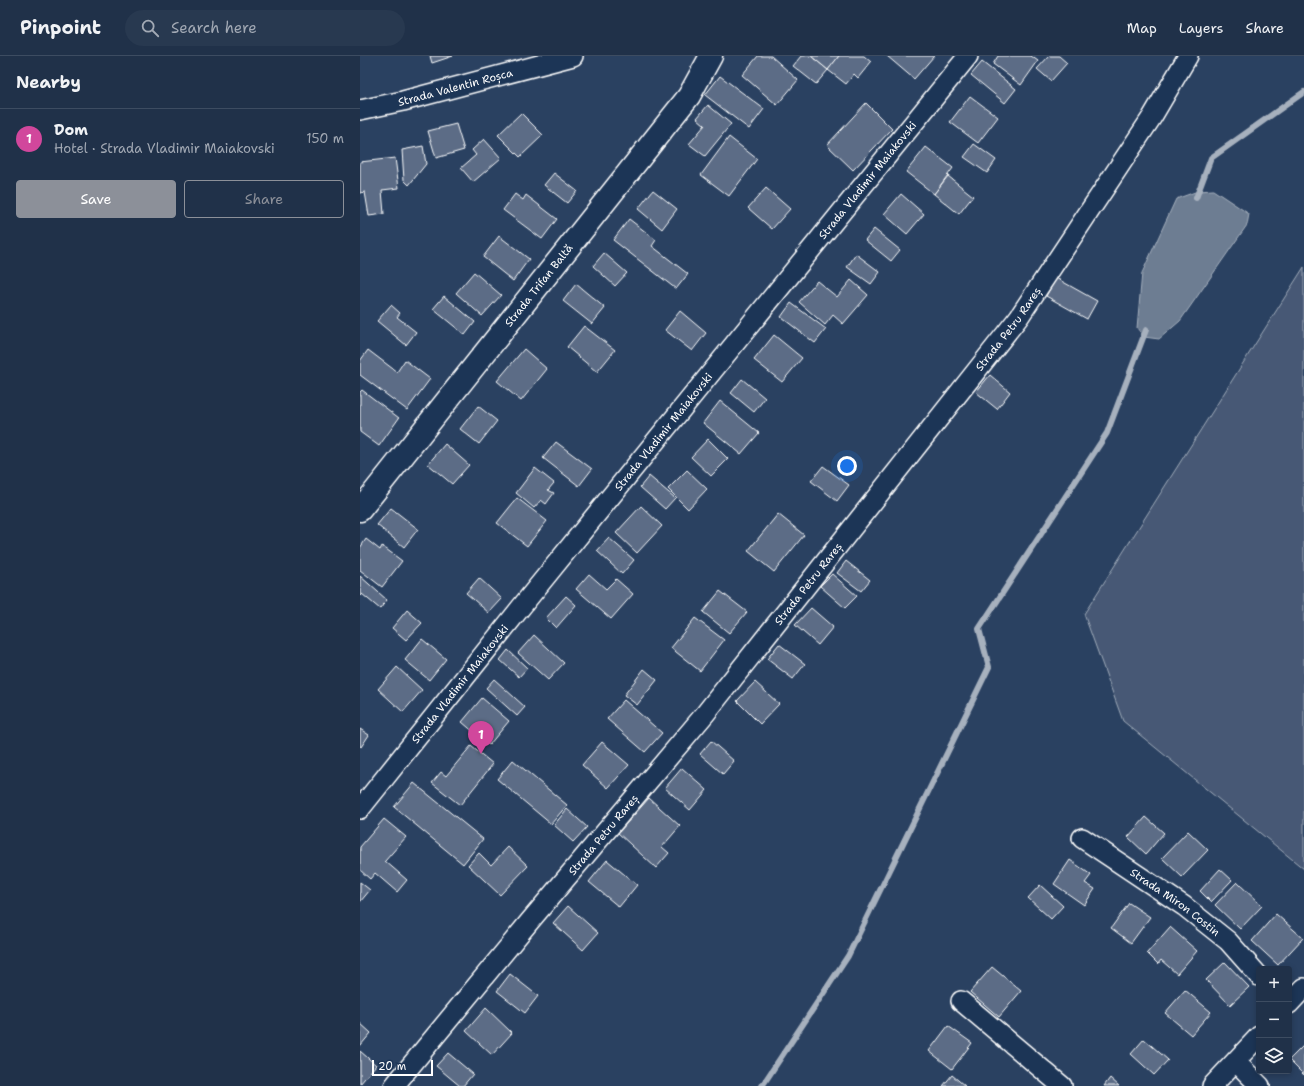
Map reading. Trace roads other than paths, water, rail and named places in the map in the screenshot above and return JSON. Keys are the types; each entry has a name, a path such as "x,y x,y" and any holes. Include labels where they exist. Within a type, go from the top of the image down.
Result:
{"main road":[{"name":"Strada Trifan Baltă","path":"360,510 689,96 711,56"}],"street":[{"name":"Strada Vladimir Maiakovski","path":"360,809 531,594 968,56"},
{"name":"Strada Petru Rareș","path":"394,1086 530,921 705,714 1019,317 1152,117 1188,56"},
{"name":"Strada Valentin Roșca","path":"360,110 561,58"},
{"name":"Strada Miron Costin","path":"1082,838 1184,906 1228,941 1256,973"},
{"path":"1291,1002 1304,988"},
{"path":"961,1001 1062,1086"},
{"path":"1212,1086 1257,1038"},
{"path":"1236,1062 1260,1086"}],"waterway":[{"path":"1196,198 1211,158 1304,92"},
{"path":"762,1086 848,956 989,667 979,629 1107,433 1146,330"}],"place":[{"name":"Dom","path":"481,754"}]}
